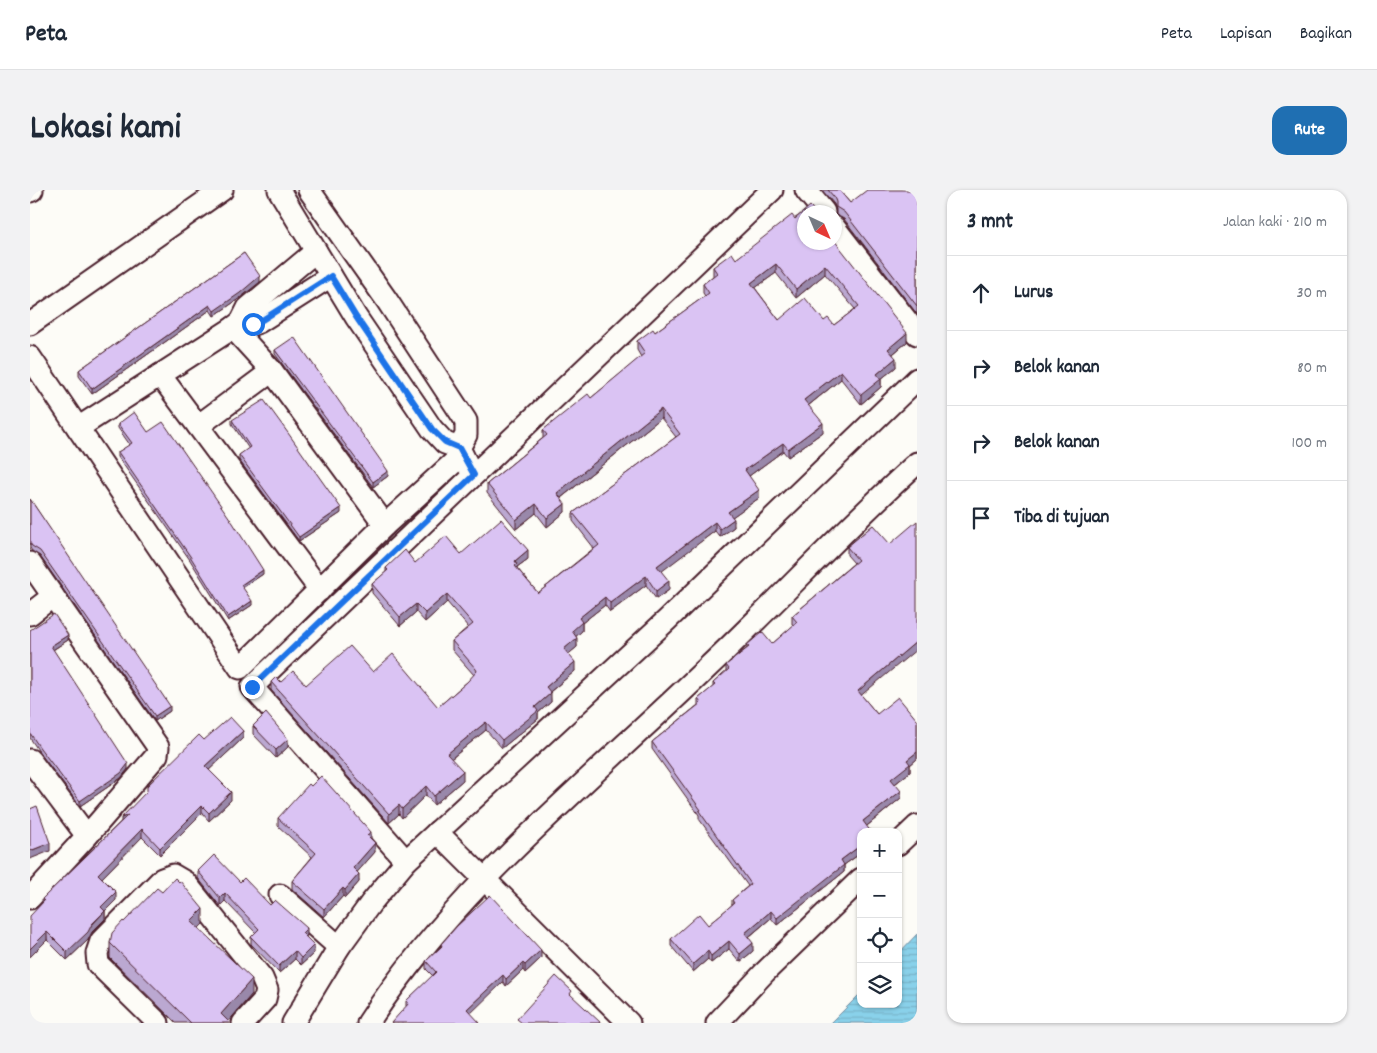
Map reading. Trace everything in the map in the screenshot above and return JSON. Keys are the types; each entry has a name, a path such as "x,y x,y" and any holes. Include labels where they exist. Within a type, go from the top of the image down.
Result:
{"street":[{"path":"30,324 222,190"},
{"path":"279,190 356,317 432,429 445,442 460,452 474,475"},
{"path":"30,357 240,668 460,452 466,435 466,421 386,299 310,190"},
{"path":"406,861 252,687 772,190"},
{"path":"806,190 818,205"},
{"path":"842,237 917,334"},
{"path":"78,428 237,325 248,308 316,251"},
{"path":"237,325 259,322 331,276"},
{"path":"356,317 386,299"},
{"path":"237,325 385,525"},
{"path":"198,426 272,371"},
{"path":"160,375 320,590"},
{"path":"293,1023 339,947 371,903 406,861 441,836 917,379"},
{"path":"368,1023 417,954 480,876 708,668 917,463"},
{"path":"30,563 158,750 157,755 87,836 30,898"},
{"path":"30,614 53,596"},
{"path":"30,760 87,836"},
{"path":"902,840 917,826"},
{"path":"441,836 629,1023"},
{"path":"158,1023 98,964 97,953 101,941 162,879 173,875 185,882 262,978 267,990 265,999 243,1023"},
{"path":"716,1023 765,972 857,883"},
{"path":"280,895 339,947"}],"water":[{"path":"917,934 917,1023 831,1023 857,997 857,1008 902,1008 902,950"}],"building":[{"path":"828,190 839,190 850,203 867,190 917,190 917,306 842,211 842,205 836,205 834,197"},
{"path":"792,215 795,219 797,217 797,250 842,250 907,333 888,349 896,358 877,374 881,379 861,395 841,371 804,400 823,423 788,449 783,443 745,470 759,490 728,512 734,519 720,529 715,522 657,566 669,581 656,591 646,576 610,603 605,597 579,618 582,622 572,631 577,638 564,649 575,662 546,687 551,693 535,707 538,711 502,740 486,722 447,754 463,771 434,796 426,786 402,809 399,805 389,814 271,682 276,677 281,682 293,671 306,685 350,646 373,672 393,654 438,707 467,682 477,671 452,641 473,624 447,594 425,613 416,604 400,617 372,584 388,570 386,568 405,550 415,563 446,536 461,554 501,519 528,550 515,561 517,564 515,566 538,593 599,545 573,513 680,434 661,409 557,493 565,504 547,518 536,504 516,520 487,484 547,435 543,430 588,394 591,398 645,353 637,341 653,329 655,332 709,293 703,284 717,273 713,267 732,253 736,259","holes":["776,264 796,289 825,265 859,306 834,325 828,318 824,321 805,298 779,320 751,283"]},
{"path":"244,253 260,276 214,311 210,305 92,389 79,370"},
{"path":"294,337 388,471 373,482 275,350"},
{"path":"264,400 341,508 299,537 239,455 250,447 232,420"},
{"path":"134,412 148,432 163,422 263,570 241,585 252,601 228,617 190,556 118,452 132,443 118,424"},
{"path":"30,499 170,706 155,716 40,551 30,543"},
{"path":"917,521 917,641 858,691 877,714 898,697 917,720 917,752 907,760 910,764 891,779 901,791 863,821 868,828 857,828 857,848 841,860 844,865 777,918 771,911 745,933 753,943 740,954 729,941 711,956 708,951 693,964 671,939 699,914 708,925 734,903 732,900 751,884 652,742 701,703 698,699 715,685 713,683 729,669 726,665 749,647 747,645 762,632 772,644 797,622 792,616 858,560 847,547 873,525 890,544"},
{"path":"54,614 68,635 51,646 128,764 121,773 80,801 30,733 30,630"},
{"path":"266,713 288,739 276,750 253,726"},
{"path":"230,717 243,731 205,766 231,792 209,813 202,806 160,848 142,829 98,874 116,892 101,907 105,911 92,924 88,932 67,952 47,932 30,949 30,916 44,901 42,899 128,815 121,818 147,791 147,786 199,735 204,740"},
{"path":"321,776 371,832 367,835 375,843 353,868 359,874 324,909 292,881 316,853 278,818 309,784 311,786"},
{"path":"37,806 50,843 30,851 30,809"},
{"path":"214,855 240,882 244,878 270,905 275,900 307,928 302,933 314,945 301,958 295,951 279,966 251,937 259,929 225,893 220,898 198,871"},
{"path":"175,878 180,881 203,909 191,921 252,979 221,1014 230,1023 191,1023 110,943 112,933 123,921 157,888 162,892"},
{"path":"490,895 541,950 506,979 503,975 467,1009 480,1023 391,1023 409,1003 406,1001 436,972 426,961 442,946 441,944 457,926"},
{"path":"556,976 572,991 570,994 601,1023 522,1023 517,1019"}],"route":[{"path":"252,687 474,475 459,448 445,442 432,429 356,317 331,276 253,324"}]}
